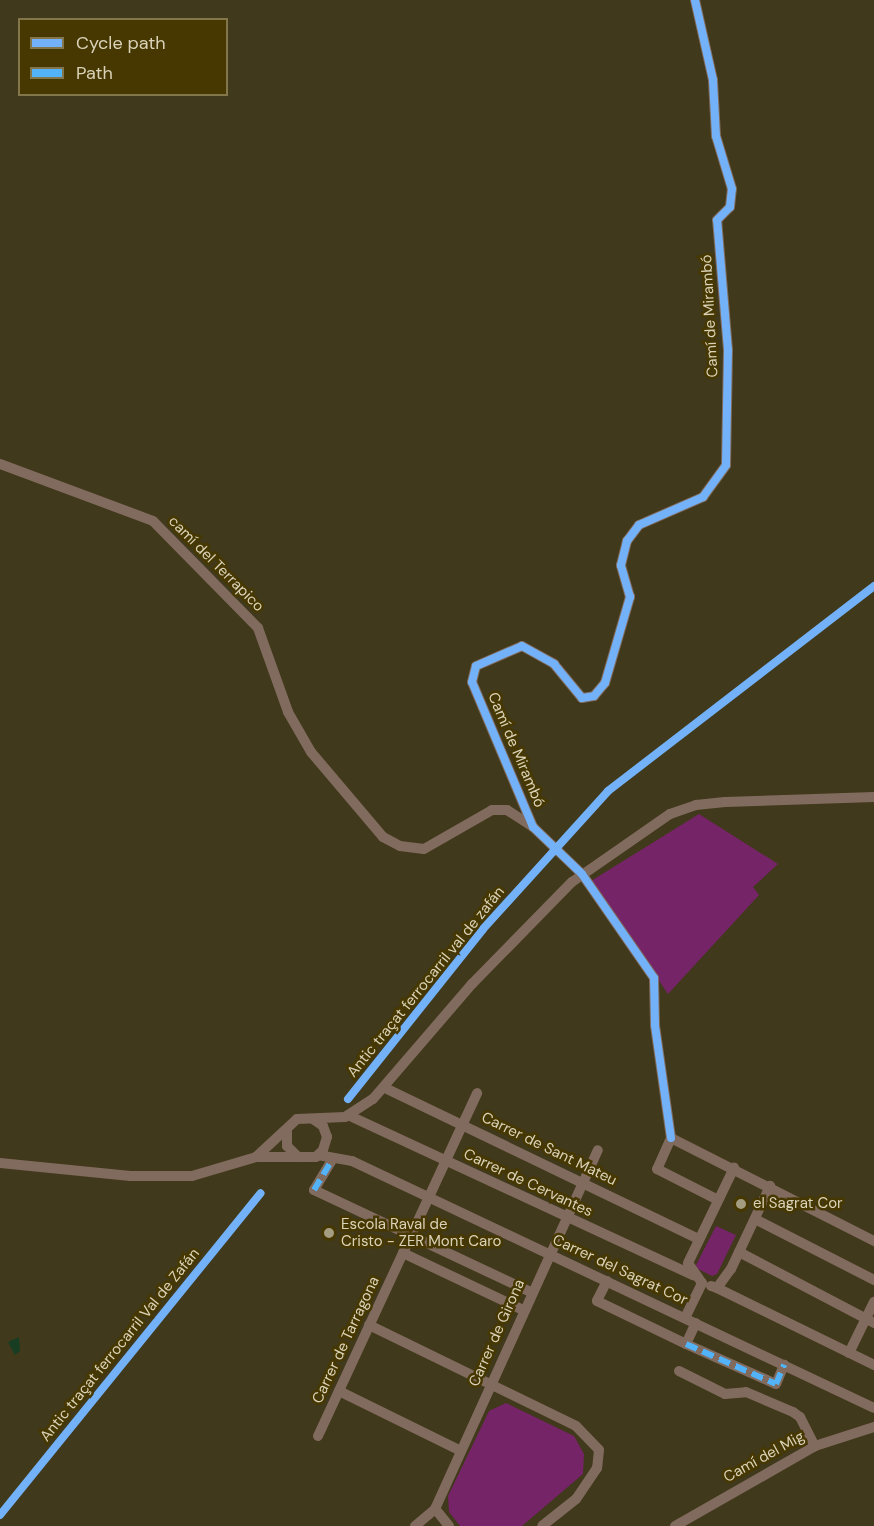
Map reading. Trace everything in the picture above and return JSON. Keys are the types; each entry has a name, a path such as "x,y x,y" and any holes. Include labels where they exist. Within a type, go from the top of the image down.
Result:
{"street":[{"name":"Camí de Mirambó","path":"671,1138 655,1025 654,978 582,874 533,827 472,682 476,666 522,646 554,664 582,698 594,696 604,682 630,597 621,565 627,541 639,525 704,497 726,465 728,350 717,220 730,207 732,189 716,136 713,80 695,0"},
{"name":"camí del Terrapico","path":"0,464 153,521 258,628 288,712 311,752 383,837 400,846 424,849 492,810 507,810 533,827"},
{"path":"318,1155 327,1139 348,1116 385,1088 472,984 582,874 683,808 725,802 874,797"},
{"name":"Carrer de Sant Mateu","path":"385,1088 699,1239"},
{"name":"Carrer de Tarragona","path":"318,1436 477,1093"},
{"path":"256,1157 300,1118 348,1116"},
{"name":"Carrer de Cervantes","path":"348,1116 717,1288 874,1365"},
{"path":"313,1119 321,1124 327,1139 352,1161"},
{"path":"287,1131 287,1146 298,1157"},
{"path":"718,1200 657,1169 671,1138 770,1186 874,1241"},
{"name":"Carrer de Girona","path":"435,1509 531,1292 598,1150"},
{"path":"0,1163 174,1178 214,1172 256,1157 318,1155 352,1161"},
{"path":"332,1160 314,1190 531,1292"},
{"name":"Carrer del Sagrat Cor","path":"352,1161 874,1408"},
{"path":"685,1318 698,1280 688,1263 734,1168"},
{"path":"717,1288 739,1252 770,1186"},
{"path":"755,1219 874,1280"},
{"path":"739,1252 870,1321"},
{"path":"403,1253 523,1310"},
{"path":"607,1281 597,1301 686,1344 776,1384 784,1365"},
{"path":"849,1353 870,1321 874,1302"},
{"path":"686,1344 696,1323"},
{"path":"369,1325 576,1426 599,1450 597,1468 576,1499 542,1526"},
{"path":"679,1371 725,1394 746,1392 793,1412 800,1417 815,1446"},
{"path":"339,1391 461,1451"},
{"name":"Camí del Mig","path":"675,1526 815,1446 874,1427"},
{"path":"415,1526 435,1509 449,1526"}],"shaded area":[{"path":"699,814 778,864 753,887 759,895 668,994 591,881"},
{"path":"716,1226 736,1235 717,1274 712,1276 698,1269 696,1265"},
{"path":"19,1337 20,1351 15,1355 8,1342"},
{"path":"506,1403 574,1436 584,1454 583,1474 522,1526 460,1526 449,1512 448,1496 489,1411"}],"marked path":[{"path":"314,1190 332,1160"},
{"path":"686,1344 776,1384 784,1365"}],"cycle path":[{"path":"671,1138 655,1025 654,978 582,874 533,827 472,682 476,666 522,646 554,664 582,698 594,696 605,683 630,597 621,565 627,541 639,525 703,497 726,465 728,350 717,220 730,207 732,189 716,136 713,80 695,0"},
{"name":"Antic traçat ferrocarril val de zafán","path":"348,1099 483,929 608,791 874,586"},
{"name":"Antic traçat ferrocarril Val de Zafán","path":"0,1515 261,1193"}],"place":[{"name":"el Sagrat Cor","path":"741,1204"},
{"name":"Escola Raval de Cristo - ZER Mont Caro","path":"329,1233"}]}
